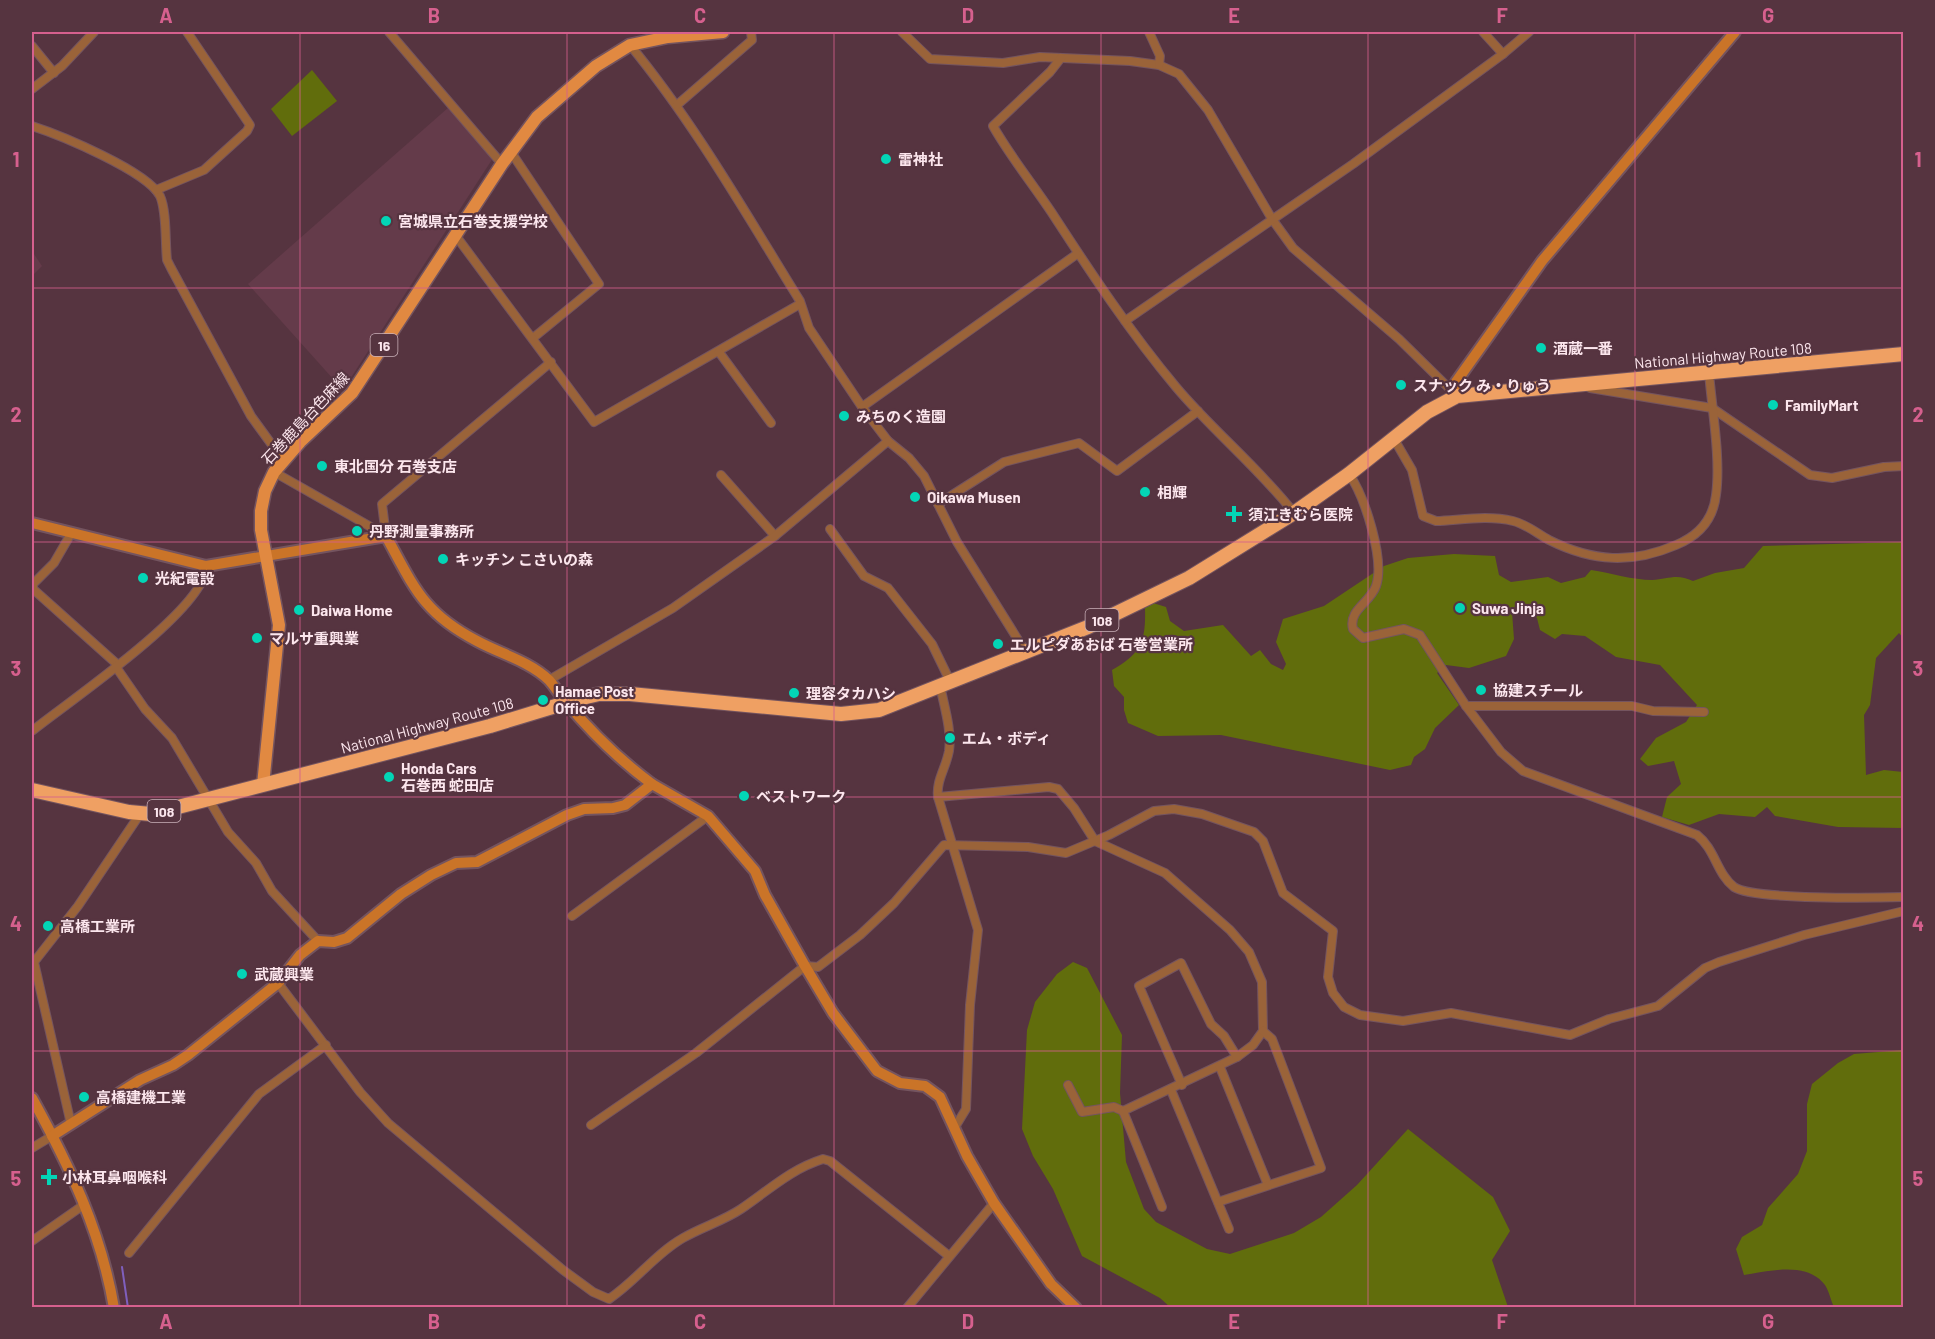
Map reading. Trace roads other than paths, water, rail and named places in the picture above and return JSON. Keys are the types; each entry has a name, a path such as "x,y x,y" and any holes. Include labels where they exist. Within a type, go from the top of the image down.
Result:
{"highway":[{"name":"National Highway Route 108","path":"32,792 140,814 160,812 490,726 599,694 615,693 861,714 879,710 1088,627 1189,578 1294,513 1349,474 1427,412 1457,396 1904,354"}],"main road":[{"name":"石巻鹿島台色麻線","path":"263,785 279,625 261,530 261,510 265,491 274,472 283,459 352,393 502,164 537,117 596,66 630,45 659,38 723,32"}],"street":[{"path":"32,89 54,73 94,32"},
{"path":"156,190 204,170 247,131 250,125 187,32"},
{"path":"389,32 502,164"},
{"path":"677,105 752,40 751,32"},
{"path":"902,32 930,59 1004,63 1040,57 1159,65 1185,78 1208,110 1272,219 1293,248 1400,339 1457,396"},
{"path":"1149,32 1160,56 1159,65"},
{"path":"1483,32 1503,54"},
{"path":"1125,321 1353,164 1503,54 1529,32"},
{"path":"1457,396 1456,382 1528,280 1735,32"},
{"path":"630,45 677,105 800,304 809,328 862,407 888,441 909,458 924,476 957,542 1025,651"},
{"path":"32,46 54,73"},
{"path":"1061,58 1050,72 993,126 1077,254 1125,321 1198,411 1238,454 1268,480 1294,513"},
{"path":"32,126 72,140 103,155 156,190 163,205 167,260 251,416 283,459"},
{"path":"511,153 599,284 533,338"},
{"path":"456,236 591,419 597,422 800,304"},
{"path":"862,407 1077,254"},
{"path":"719,352 771,423"},
{"path":"551,362 382,504 387,536 424,603 438,616 478,642 533,668 549,680 567,703 626,765 652,784 708,816 755,872 765,895 833,1012 877,1071 900,1083 934,1090 994,1203 1051,1284 1076,1308"},
{"path":"1394,438 1412,470 1423,516 1429,519 1436,522 1481,518 1517,522 1551,541 1600,557 1625,560 1656,554 1694,537 1703,528 1716,496 1709,373"},
{"path":"1573,386 1712,408 1810,475 1832,478 1884,467 1904,466"},
{"path":"938,504 1015,458 1079,444 1117,471 1198,411"},
{"path":"549,680 673,608 775,536 888,441"},
{"path":"274,472 387,536"},
{"path":"721,474 775,536"},
{"path":"1349,474 1366,509 1378,573 1371,597 1351,620 1353,629 1363,638 1404,629 1415,632 1428,644 1466,706 1508,760 1523,771 1697,835 1709,847 1728,881 1742,891 1842,897 1904,897"},
{"path":"32,523 206,566 387,536"},
{"path":"830,529 864,576 888,588 925,634 945,683 949,750 938,780 938,797 978,930 970,1005 966,1109 955,1127"},
{"path":"72,532 54,563 33,584 33,589 117,666 145,709 172,738 228,832 256,864 272,891 318,941"},
{"path":"32,731 86,693 147,642 197,590 206,566"},
{"path":"1466,706 1632,706 1653,711 1704,712"},
{"path":"32,1148 140,1080 173,1065 278,983 300,955 318,941 334,942 358,932 414,884 456,863 477,862 486,858 567,815 584,809 613,808 625,805 652,784"},
{"path":"938,797 1049,787 1058,789 1074,808 1095,841 1166,873 1230,930 1249,952 1262,982 1263,1031 1253,1045 1237,1058 1220,1067 1123,1111"},
{"path":"591,1125 696,1053 805,966 818,966 860,934 894,903 944,845 1028,847 1066,853 1154,811 1174,809 1202,814 1254,832 1263,841 1282,893 1333,931 1328,977 1334,993 1344,1007 1381,1020 1403,1021 1452,1013 1570,1035 1609,1019 1658,1006 1705,968 1719,962 1804,935 1904,911"},
{"path":"71,1124 33,962 78,906 140,814"},
{"path":"572,916 708,816"},
{"path":"1182,1085 1139,986 1181,963 1211,1024 1224,1036 1237,1058"},
{"path":"278,983 360,1092 405,1138 563,1270 593,1292 609,1299 630,1284 649,1263 683,1238 739,1210 776,1181 823,1159 830,1161 949,1256"},
{"path":"1218,1202 1321,1168 1272,1039 1263,1031"},
{"path":"129,1253 258,1094 326,1045"},
{"path":"1220,1067 1268,1185"},
{"path":"1068,1085 1082,1112 1114,1107 1123,1111 1162,1207"},
{"path":"1171,1090 1229,1229"},
{"path":"32,1098 84,1204 105,1263 114,1308"},
{"path":"907,1308 994,1203"},
{"path":"32,1241 84,1204"}],"waterway":[{"path":"122,1267 128,1308"}],"place":[{"name":"雷神社","path":"886,159"},
{"name":"宮城県立石巻支援学校","path":"386,221"},
{"name":"酒蔵一番","path":"1541,348"},
{"name":"スナック み・りゅう","path":"1401,385"},
{"name":"FamilyMart","path":"1773,405"},
{"name":"みちのく造園","path":"844,416"},
{"name":"東北国分 石巻支店","path":"322,466"},
{"name":"相輝","path":"1145,492"},
{"name":"Oikawa Musen","path":"915,497"},
{"name":"須江きむら医院","path":"1234,514"},
{"name":"丹野測量事務所","path":"357,531"},
{"name":"キッチン こさいの森","path":"443,559"},
{"name":"光紀電設","path":"143,578"},
{"name":"Suwa Jinja","path":"1460,608"},
{"name":"Daiwa Home","path":"299,610"},
{"name":"マルサ重興業","path":"257,638"},
{"name":"エルピダあおば 石巻営業所","path":"998,644"},
{"name":"協建スチール","path":"1481,690"},
{"name":"理容タカハシ","path":"794,693"},
{"name":"Hamae Post Office","path":"543,700"},
{"name":"エム・ボディ","path":"950,738"},
{"name":"Honda Cars 石巻西 蛇田店","path":"389,777"},
{"name":"ベストワーク","path":"744,796"},
{"name":"高橋工業所","path":"48,926"},
{"name":"武蔵興業","path":"242,974"},
{"name":"高橋建機工業","path":"84,1097"},
{"name":"小林耳鼻咽喉科","path":"49,1177"}]}
